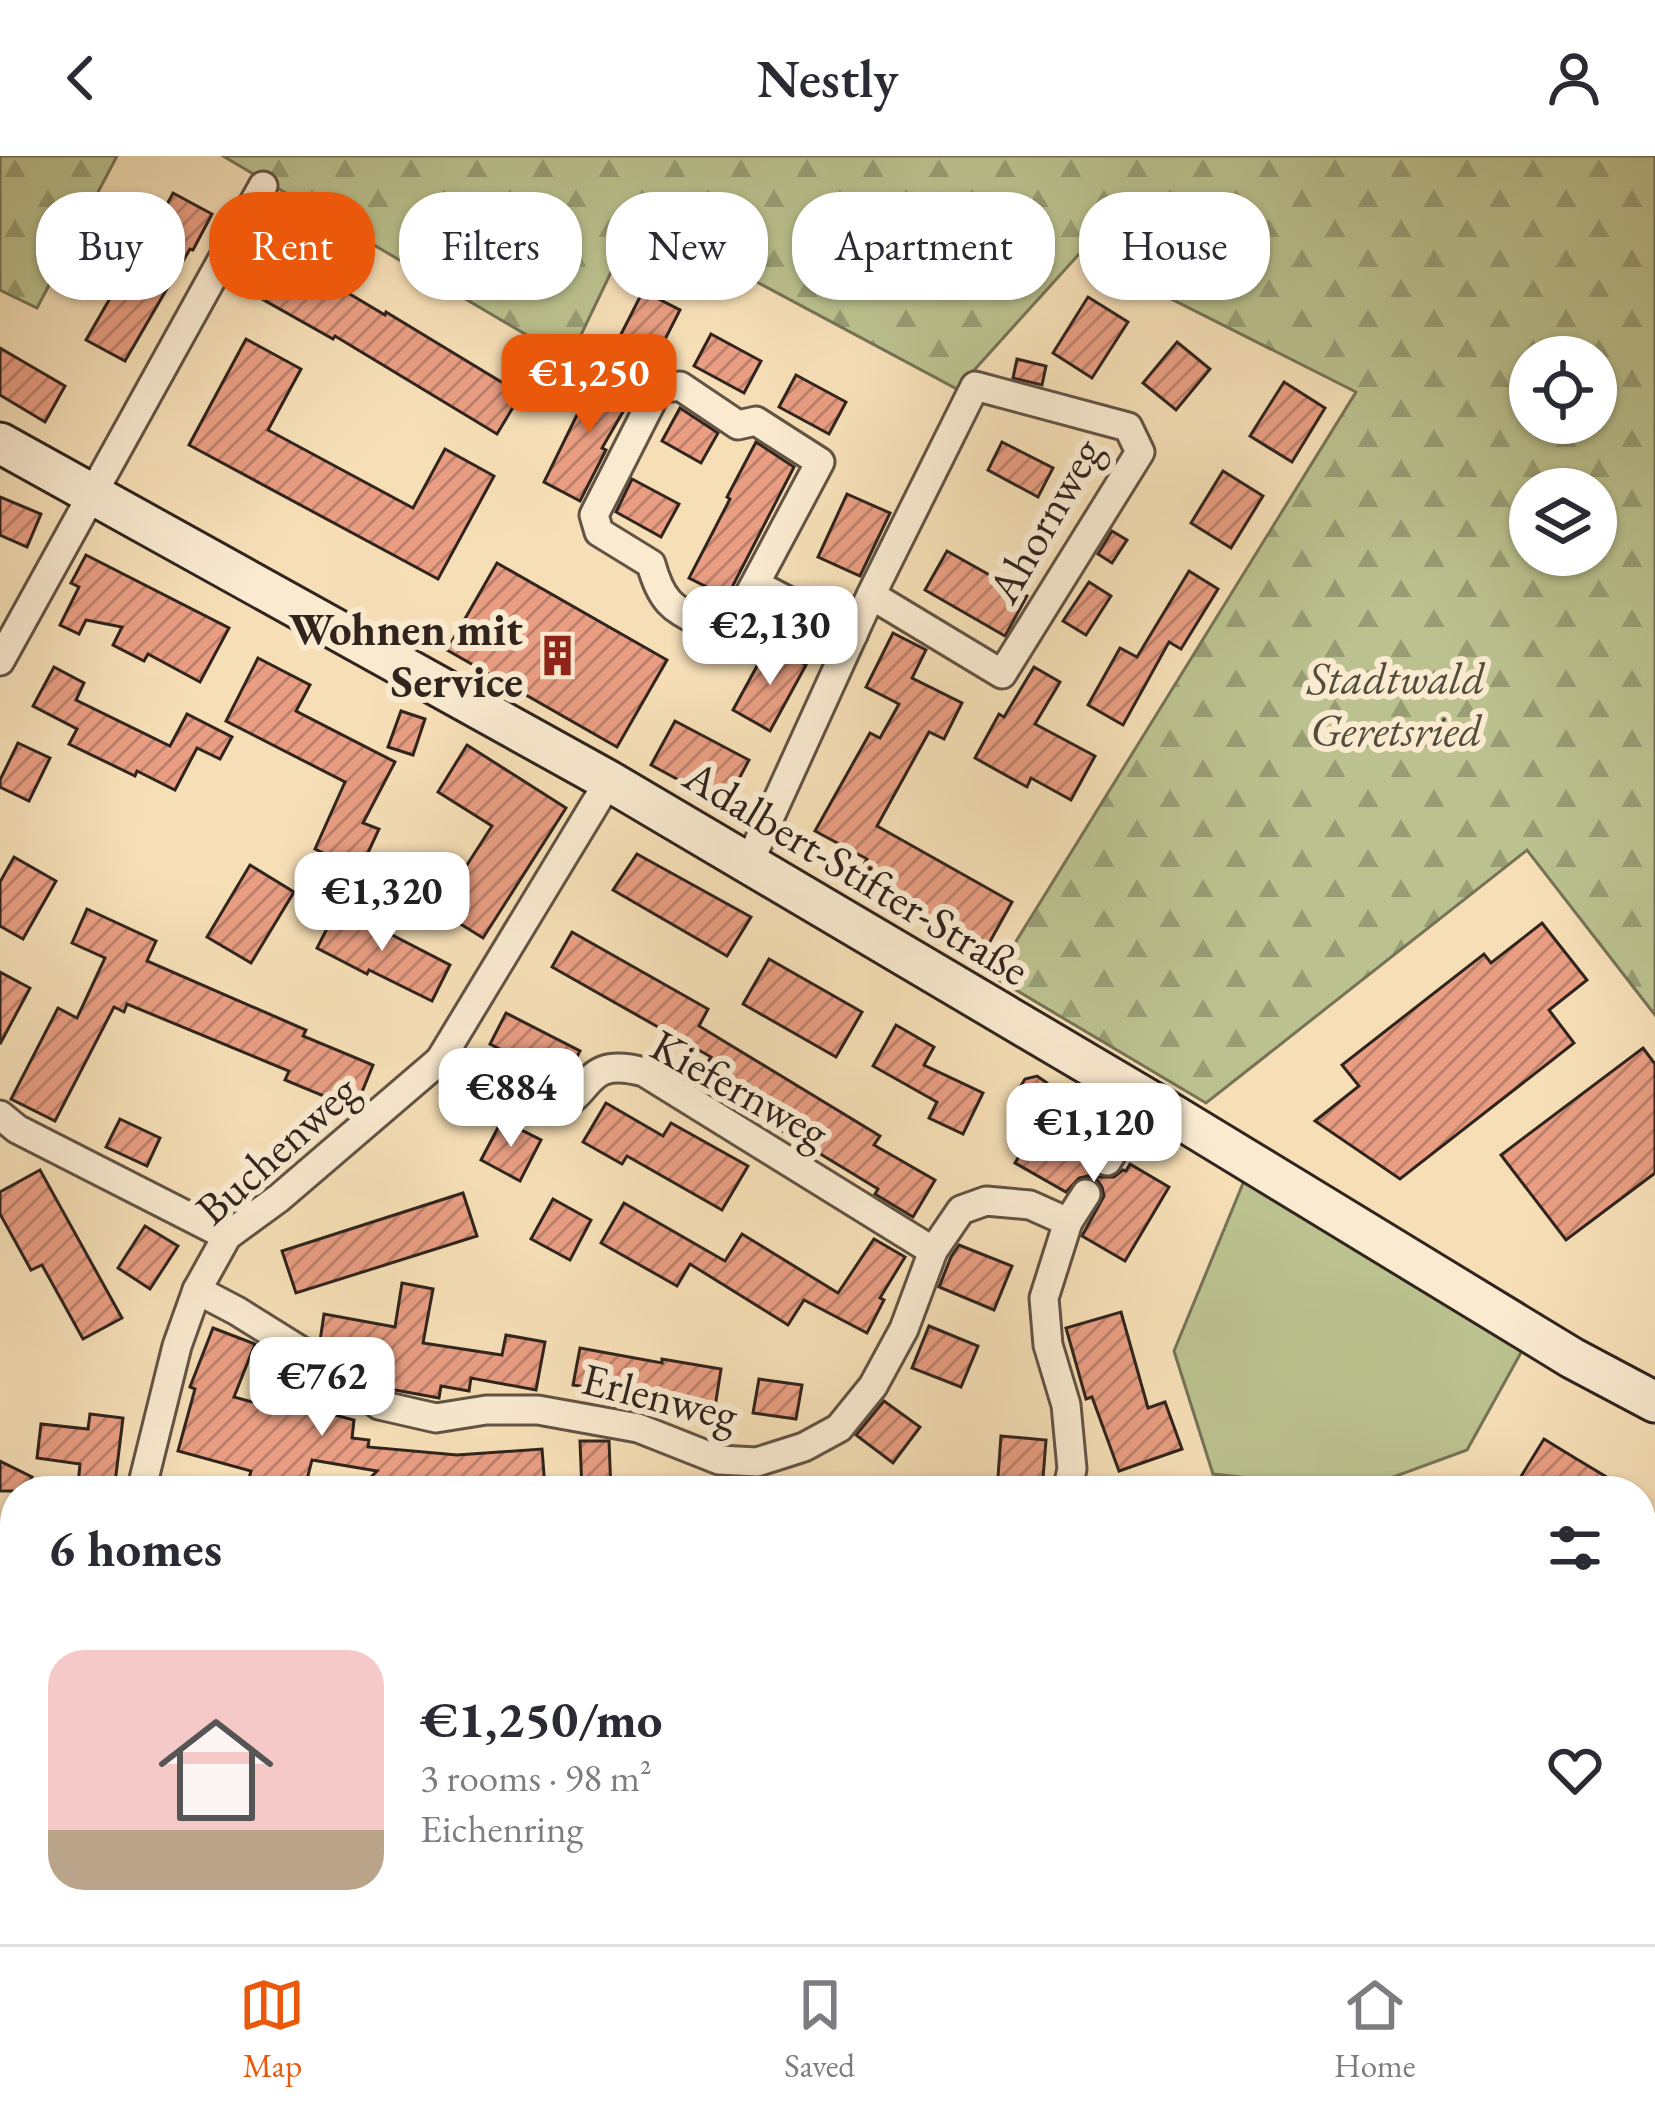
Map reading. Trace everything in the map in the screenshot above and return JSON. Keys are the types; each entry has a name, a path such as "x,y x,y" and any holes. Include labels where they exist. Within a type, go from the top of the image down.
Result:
{"street":[{"path":"0,661 262,186"},
{"path":"680,386 738,425 756,421 820,462 755,584 733,624 718,632 668,603 658,590 651,564 599,532 594,515 658,389 680,386"},
{"name":"Ahornweg","path":"748,865 871,595 975,386 1128,428 1140,452 1002,674 871,595"},
{"name":"Adalbert-Stifter-Straße","path":"0,443 609,781 1147,1099 1572,1358 1655,1402"},
{"path":"755,584 853,635"},
{"name":"Buchenweg","path":"145,1476 177,1346 197,1291 227,1236 279,1198 440,1060 609,781"},
{"name":"Kiefernweg","path":"440,1060 531,1106 552,1109 594,1075 620,1066 644,1072 933,1251"},
{"path":"1107,1161 1147,1099"},
{"path":"0,1115 17,1129 227,1236"},
{"path":"1070,1476 1066,1405 1048,1345 1044,1298 1068,1222 1086,1194"},
{"name":"Erlenweg","path":"197,1291 237,1311 379,1405 436,1418 486,1410 538,1410 638,1428 719,1460 757,1462 804,1447 839,1428 873,1386 904,1329 933,1251 961,1210 986,1201 1030,1205 1068,1222"}],"green space":[{"path":"0,156 117,156 98,192 36,192 36,300 41,300 37,308 0,290"},
{"name":"Stadtwald Geretsried","path":"223,156 1655,156 1655,1015 1527,850 1206,1103 994,977 1356,392 1173,300 1270,300 1270,192 1079,192 1079,254 1055,281 1055,192 792,192 792,300 1037,300 957,389 768,288 768,192 606,192 606,283 569,360 467,300 582,300 582,192 399,192 399,260 375,246 375,192 284,192"},
{"path":"1244,1181 1523,1349 1467,1450 1396,1476 1213,1474 1174,1351"}],"building":[{"path":"185,199 209,212 185,258"},
{"path":"109,300 160,300 125,361 86,340"},
{"path":"264,300 360,300 521,394 497,434"},
{"path":"638,300 661,300 680,310 654,361 617,342"},
{"path":"1086,300 1128,322 1092,378 1053,353"},
{"path":"711,334 761,361 744,393 694,366"},
{"path":"246,339 301,369 268,430 413,508 445,449 494,476 438,579 189,445"},
{"path":"1177,342 1210,369 1176,410 1143,383"},
{"path":"0,348 65,386 45,422 0,395"},
{"path":"1017,359 1046,366 1042,385 1013,378"},
{"path":"599,370 635,391 602,448 606,450 580,501 544,482"},
{"path":"796,375 846,402 829,434 779,407"},
{"path":"1284,382 1325,408 1292,462 1250,436"},
{"path":"680,408 718,433 701,463 662,441"},
{"path":"756,442 794,467 727,597 689,578"},
{"path":"1002,442 1053,468 1038,497 988,470"},
{"path":"1223,471 1263,496 1231,548 1191,523"},
{"path":"632,479 679,504 661,537 616,512"},
{"path":"847,494 890,513 860,576 818,557"},
{"path":"0,497 41,514 27,547 0,535"},
{"path":"1112,531 1127,540 1112,563 1098,554"},
{"path":"947,551 1027,596 1005,636 925,590"},
{"path":"86,555 229,628 200,682 148,654 144,661 113,645 122,627 86,620 79,634 60,625 79,587 71,583"},
{"name":"Wohnen mit Service","path":"497,563 667,660 617,747 447,650"},
{"path":"1189,571 1218,589 1181,649 1169,642 1123,725 1088,705 1120,648 1137,657"},
{"path":"1089,582 1111,596 1086,635 1063,621"},
{"path":"893,633 926,650 912,678 962,703 944,739 929,732 877,826 1012,902 983,954 854,883 867,859 815,831 870,733 880,738 899,704 866,687"},
{"path":"769,644 806,665 770,731 733,710"},
{"path":"258,658 310,685 296,711 395,762 363,823 379,829 360,870 315,849 345,782 226,721"},
{"path":"54,667 84,683 76,700 170,746 187,714 232,737 220,759 197,748 175,790 137,771 135,776 69,744 77,729 33,706"},
{"path":"1034,667 1060,682 1035,724 1095,756 1071,800 1031,778 1027,787 975,758 999,714 1004,717"},
{"path":"401,711 425,719 413,755 388,747"},
{"path":"675,721 749,760 725,805 651,765"},
{"path":"18,743 50,758 29,801 0,787"},
{"path":"467,745 566,808 483,938 438,910 492,826 438,792"},
{"path":"637,854 751,917 727,956 613,890"},
{"path":"14,857 56,881 23,939 0,926 0,882"},
{"path":"250,865 294,892 251,963 207,937"},
{"path":"338,907 450,965 432,1001 317,948"},
{"path":"87,909 156,941 147,961 306,1030 303,1036 373,1065 355,1109 285,1080 289,1071 127,1004 124,1012 114,1007 55,1121 11,1099 58,1008 77,1018 105,958 72,943"},
{"path":"1542,923 1587,980 1549,1010 1574,1043 1400,1179 1315,1121 1359,1086 1342,1065 1484,954 1491,963"},
{"path":"572,932 708,1009 699,1026 880,1136 874,1145 935,1180 913,1217 875,1194 878,1189 697,1079 711,1057 552,967"},
{"path":"769,959 862,1012 836,1057 743,1004"},
{"path":"0,972 30,988 0,1044"},
{"path":"506,1013 580,1051 564,1082 490,1044"},
{"path":"896,1025 934,1047 924,1065 983,1093 963,1134 929,1118 937,1102 873,1066"},
{"path":"1643,1048 1655,1064 1655,1173 1566,1240 1501,1155"},
{"path":"1037,1076 1047,1083 1050,1095 1037,1107 1022,1102 1019,1089 1025,1079"},
{"path":"606,1103 663,1136 671,1123 748,1166 722,1210 627,1156 622,1164 583,1142"},
{"path":"1044,1114 1096,1144 1089,1161 1098,1177 1114,1177 1130,1164 1169,1187 1125,1261 1082,1236 1104,1196 1097,1180 1079,1178 1066,1192 1015,1163"},
{"path":"120,1119 160,1138 147,1166 106,1147"},
{"path":"502,1120 541,1140 520,1181 481,1160"},
{"path":"40,1170 122,1318 83,1339 42,1265 31,1270 0,1214 0,1192"},
{"path":"463,1193 477,1236 296,1293 282,1251"},
{"path":"553,1199 591,1220 570,1260 531,1239"},
{"path":"624,1203 725,1261 742,1234 838,1293 874,1239 905,1257 880,1298 884,1300 867,1333 804,1300 788,1325 690,1264 677,1286 601,1243"},
{"path":"145,1226 178,1246 150,1289 118,1268"},
{"path":"959,1245 1012,1266 994,1310 939,1287"},
{"path":"402,1283 433,1289 423,1343 502,1355 506,1335 545,1342 536,1390 471,1378 469,1391 441,1386 439,1398 395,1390 385,1387 389,1364 344,1356 320,1341 324,1314 395,1327"},
{"path":"1121,1312 1148,1408 1165,1402 1182,1449 1119,1471 1092,1397 1086,1399 1066,1328"},
{"path":"929,1326 978,1346 961,1387 912,1368"},
{"path":"213,1328 255,1344 234,1397 292,1413 293,1404 354,1420 352,1438 369,1440 368,1447 457,1455 542,1449 544,1476 372,1476 377,1471 312,1460 308,1476 250,1476 251,1471 178,1451 195,1389 190,1387"},
{"path":"580,1348 721,1369 715,1407 573,1385"},
{"path":"759,1379 802,1385 796,1419 753,1413"},
{"path":"884,1401 920,1427 893,1463 856,1435"},
{"path":"90,1414 123,1418 116,1476 79,1476 80,1464 37,1458 41,1424 88,1429"},
{"path":"1001,1436 1046,1440 1043,1476 998,1476"},
{"path":"1544,1439 1605,1476 1521,1476"},
{"path":"580,1441 609,1441 610,1476 581,1476"},
{"path":"0,1461 30,1476 0,1476"}],"place":[{"name":"Wohnen mit Service","path":"557,655"}]}
